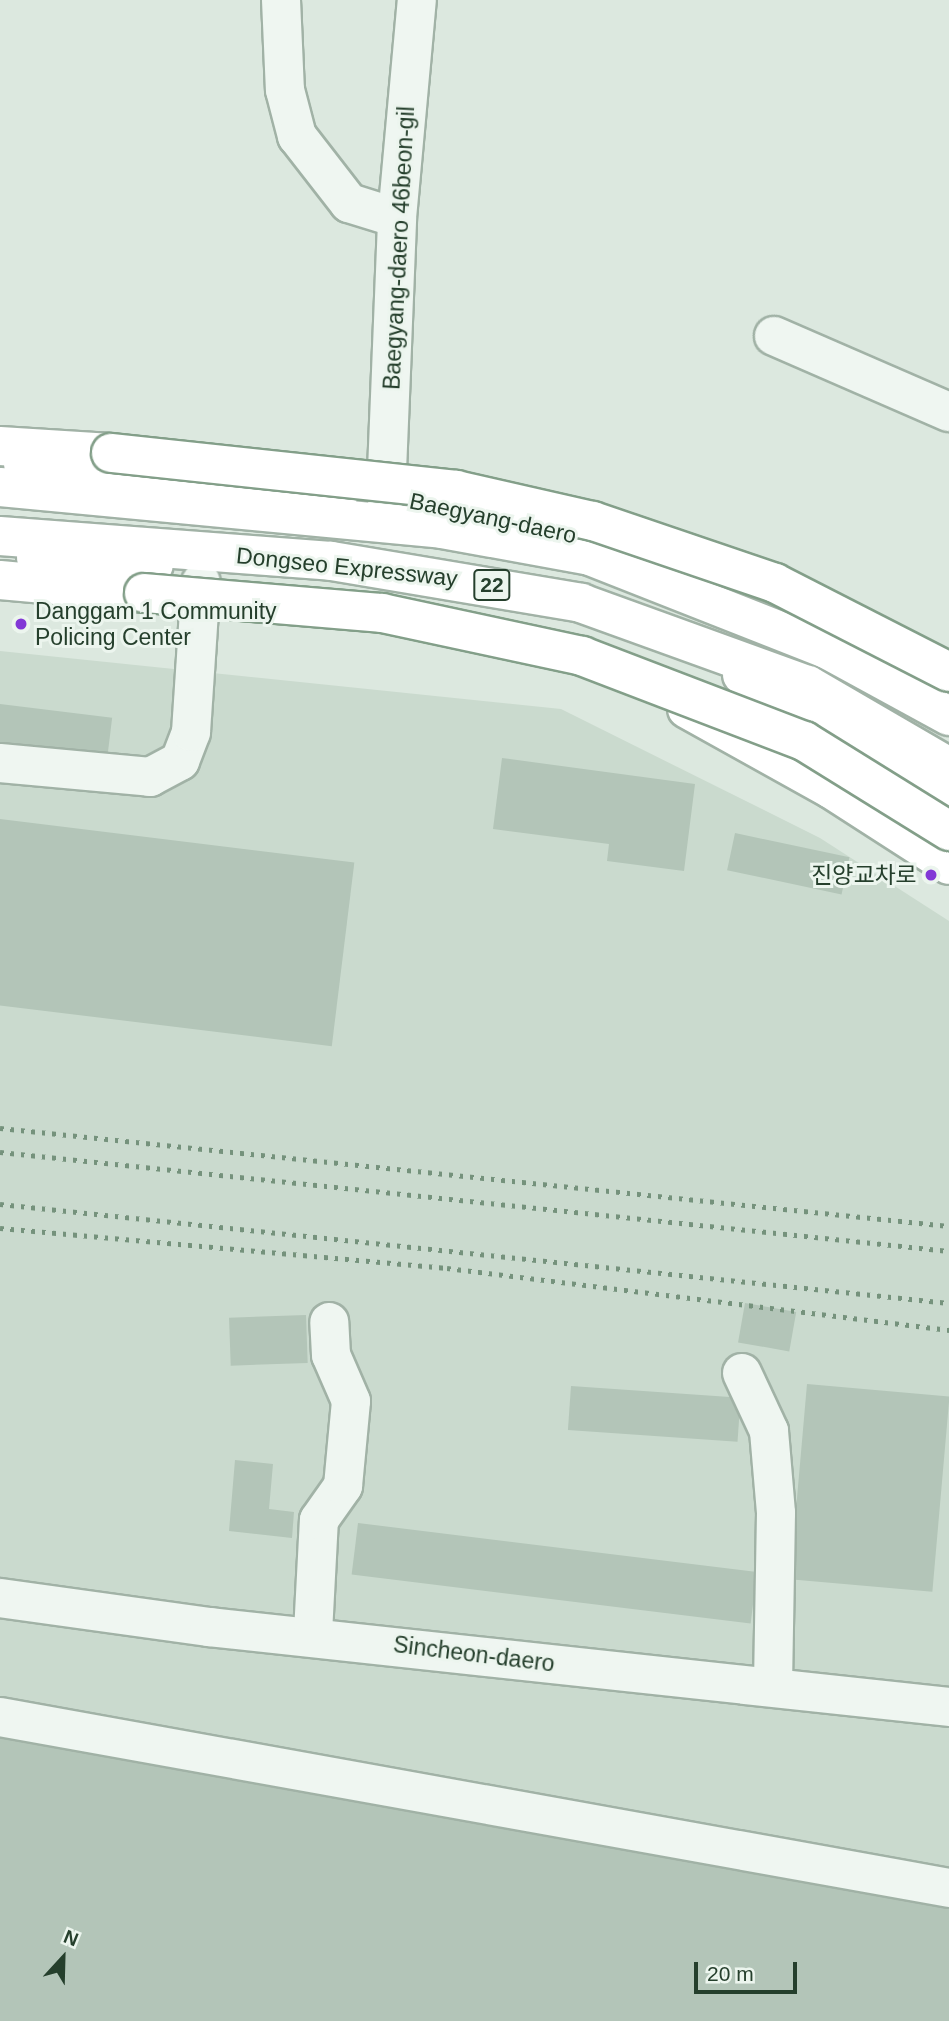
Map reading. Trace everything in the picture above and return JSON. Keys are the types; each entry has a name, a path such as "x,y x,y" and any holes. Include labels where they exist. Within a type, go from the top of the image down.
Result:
{"main road":[{"path":"0,446 456,490 593,521 775,583 949,672"},
{"name":"Baegyang-daero","path":"0,461 231,488 386,496 530,522 590,539 708,585 949,708"},
{"name":"Dongseo Expressway","path":"0,487 442,529 590,556 826,649 949,716"},
{"name":"Dongseo Expressway","path":"0,536 331,561 581,603 808,685 949,767"},
{"path":"0,555 99,563 373,576 502,597 741,675 847,727 949,788"},
{"path":"99,563 201,582 554,658 685,707 831,789 949,866"},
{"path":"0,580 382,613 582,656 804,741 949,831"}],"street":[{"path":"281,0 285,90 297,136 349,203 397,218"},
{"name":"Baegyang-daero 46beon-gil","path":"386,496 397,218 417,0"},
{"path":"774,336 949,412"},
{"path":"0,763 150,777 180,761 191,732 201,582"},
{"path":"313,1633 319,1520 343,1486 351,1401 331,1355 329,1322"},
{"path":"742,1373 769,1431 776,1513 773,1687"},
{"name":"Sincheon-daero","path":"0,1598 209,1627 313,1633 949,1707"},
{"path":"0,1717 949,1888"}],"shaded area":[{"path":"0,651 561,709 820,838 949,921 949,2021 0,2021"}],"building":[{"path":"0,704 112,718 107,763 0,750"},
{"path":"502,758 695,784 684,871 607,861 609,844 493,829"},
{"path":"0,819 354,863 332,1046 0,1005"},
{"path":"735,833 849,857 842,894 727,870"},
{"path":"745,1303 796,1312 789,1351 738,1342"},
{"path":"306,1315 308,1363 231,1366 229,1318"},
{"path":"807,1384 949,1396 932,1592 790,1579"},
{"path":"571,1386 741,1398 738,1442 568,1430"},
{"path":"235,1460 273,1464 269,1509 294,1512 292,1538 229,1531"},
{"path":"358,1523 757,1572 751,1624 352,1575"},
{"path":"0,1728 949,1901 949,2021 0,2021"}],"railway":[{"path":"0,1128 949,1226"},
{"path":"0,1152 949,1251"},
{"path":"0,1204 949,1303"},
{"path":"0,1228 447,1268 949,1330"}],"place":[{"name":"Danggam 1 Community Policing Center","path":"21,624"},
{"name":"진양교차로","path":"931,875"}]}
